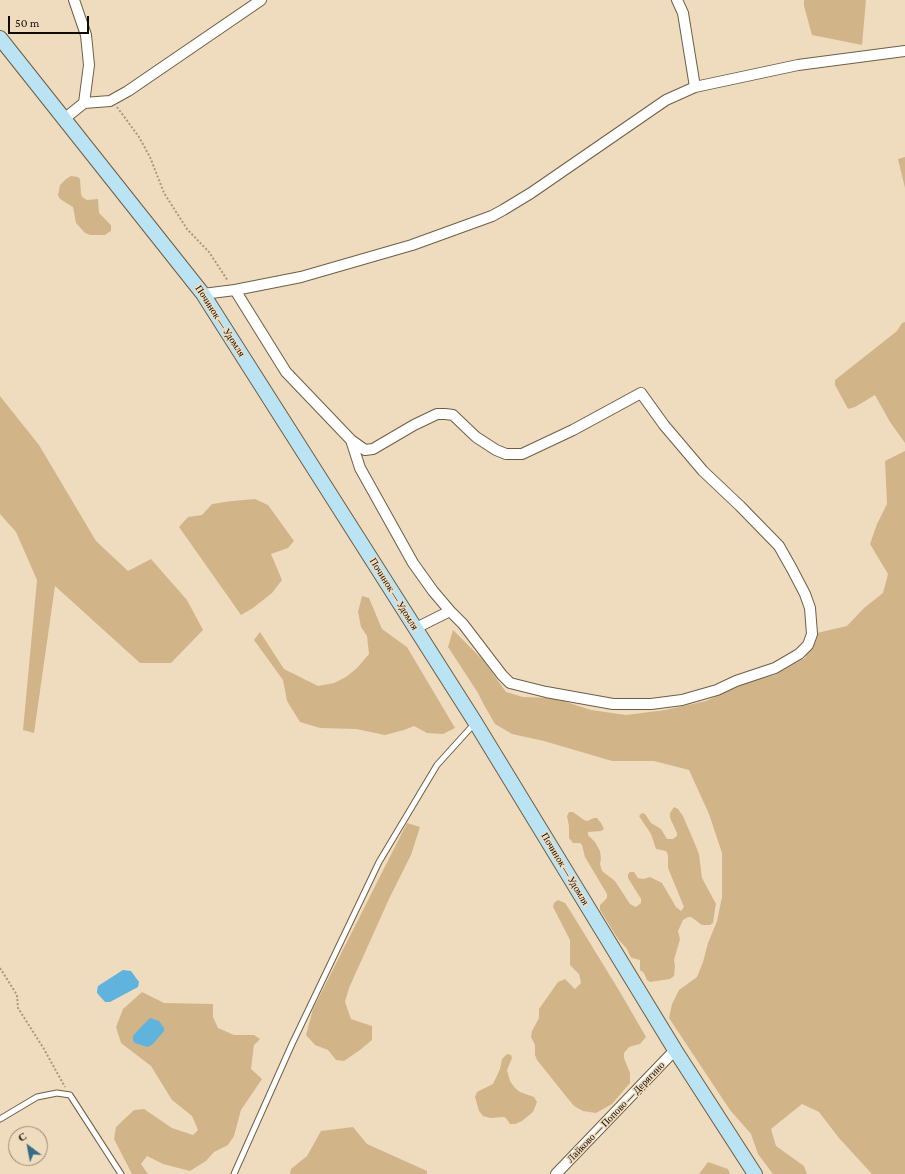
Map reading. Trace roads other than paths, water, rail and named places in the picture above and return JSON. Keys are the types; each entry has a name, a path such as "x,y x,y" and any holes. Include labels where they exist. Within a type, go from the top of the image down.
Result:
{"main road":[{"name":"Починок — Удомля","path":"0,38 203,294 475,722 675,1050 755,1174"}],"street":[{"path":"74,0 86,35 89,66 84,103"},
{"path":"64,119 84,103 110,101 162,68 261,0"},
{"path":"677,0 683,13 695,87"},
{"path":"203,294 235,290 301,277 412,245 492,216 531,193 666,100 695,87 798,65 905,51"},
{"path":"235,290 286,372 351,440 365,450 373,449 438,414 445,414 453,415 476,437 496,450 506,454 522,454 573,430 641,393 664,426 703,471 779,546 807,601 812,634 808,645 799,654 775,668 736,681 717,690 682,700 651,704 613,704 546,692 510,683 502,675 463,624 433,591 413,563 360,468 351,440"},
{"path":"416,628 450,611"},
{"name":"Лайково — Попово — Дерягино","path":"556,1174 675,1050"}],"lane":[{"path":"234,1174 292,1044 379,862 437,765 475,722"},
{"path":"0,1119 37,1097 57,1093 70,1095 122,1174"}],"water":[{"path":"123,970 131,971 139,982 138,987 110,1002 105,1002 97,993 98,986"},
{"path":"150,1018 159,1021 164,1028 164,1031 152,1045 147,1047 135,1043 133,1041 133,1036"}]}
